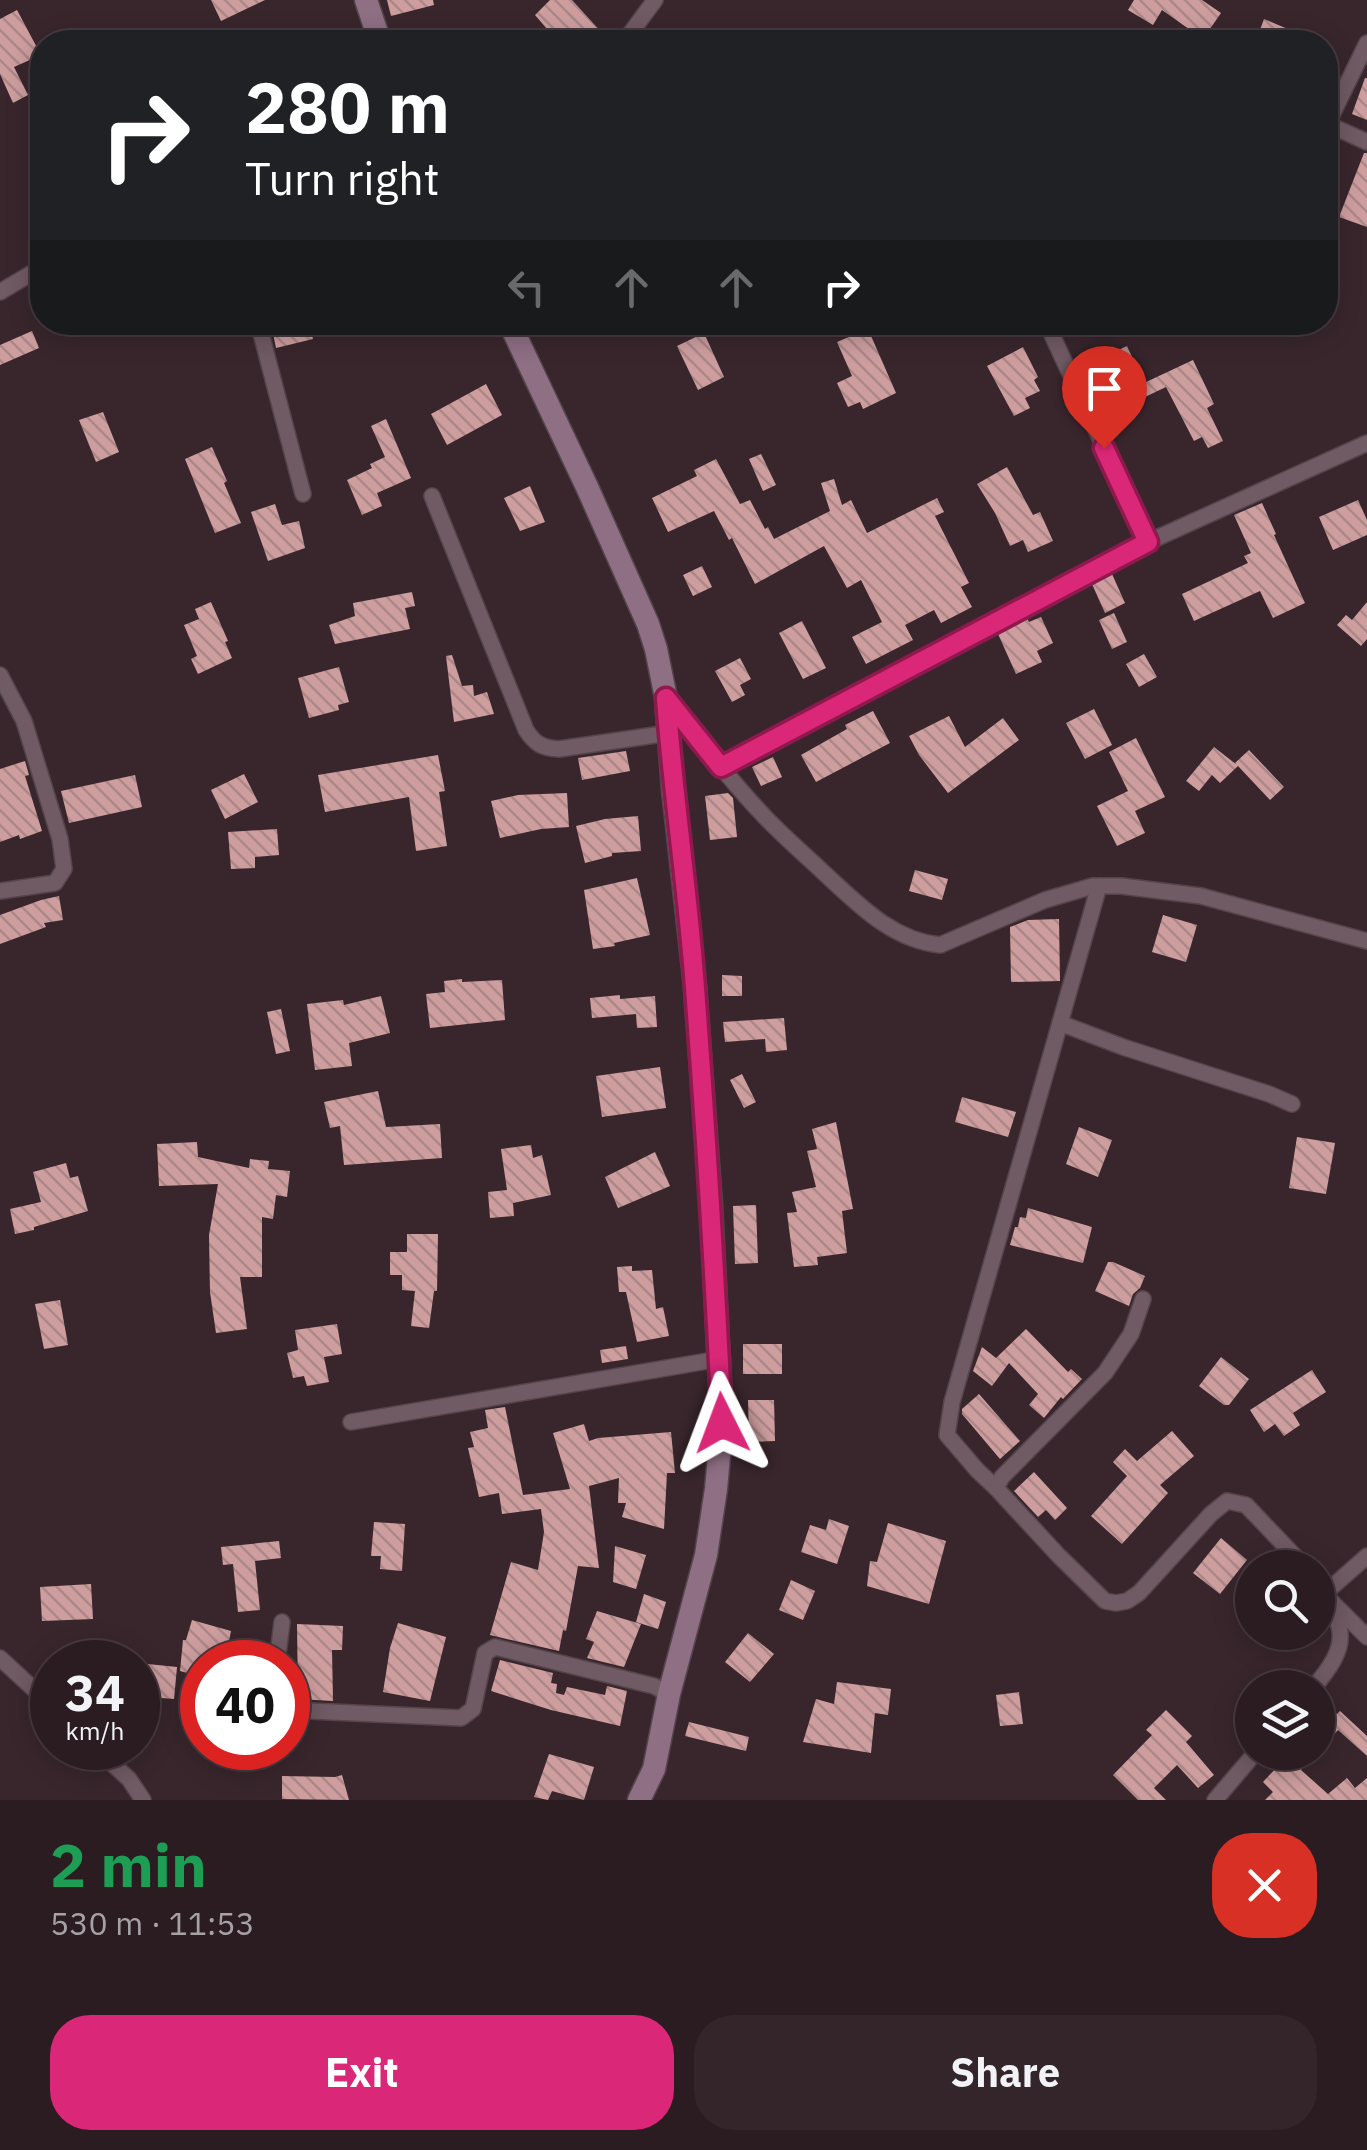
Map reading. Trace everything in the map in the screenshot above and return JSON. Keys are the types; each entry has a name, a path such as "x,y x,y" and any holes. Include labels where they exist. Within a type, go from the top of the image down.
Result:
{"street":[{"path":"366,0 376,30"},
{"path":"633,30 655,0"},
{"path":"1338,101 1367,43"},
{"path":"1338,128 1367,142"},
{"path":"0,292 30,274"},
{"path":"261,335 303,494"},
{"path":"515,335 587,486 656,649 666,698 695,986 722,1423 706,1556 654,1769 639,1800"},
{"path":"1052,335 1148,542"},
{"path":"721,767 1148,542 1367,443"},
{"path":"432,496 534,743 559,749 669,733"},
{"path":"0,675 24,721 60,839 64,869 55,883 0,891"},
{"path":"666,698 767,819 868,914 901,934 940,945 1044,900 1093,886 1121,886 1201,896 1367,942"},
{"path":"1100,886 952,1402 948,1435 976,1470 1105,1601 1116,1604 1139,1593 1227,1501 1246,1505 1289,1550"},
{"path":"1060,1024 1292,1104"},
{"path":"996,1488 1002,1477 1104,1373 1131,1334 1144,1299"},
{"path":"351,1422 719,1359"},
{"path":"1335,1579 1367,1556"},
{"path":"1335,1604 1367,1638"},
{"path":"1327,1670 1342,1640 1335,1618"},
{"path":"280,1640 282,1622"},
{"path":"310,1711 460,1718 473,1710 484,1652 495,1647 654,1686 670,1694"},
{"path":"0,1658 30,1686"},
{"path":"120,1770 142,1800"},
{"path":"1214,1800 1240,1770"}],"building":[{"path":"211,0 265,0 221,21"},
{"path":"387,0 433,0 434,5 391,16"},
{"path":"550,0 572,0 599,30 548,30 535,15"},
{"path":"1134,0 1202,0 1221,13 1209,30 1190,30 1162,10 1153,25 1128,10"},
{"path":"17,10 30,34 30,60 14,67 28,95 13,103 0,74 0,19"},
{"path":"1264,19 1290,30 1260,30"},
{"path":"1367,78 1367,120 1352,114"},
{"path":"1367,153 1367,227 1339,217"},
{"path":"30,332 39,348 0,365 0,345"},
{"path":"273,335 312,335 313,339 276,348"},
{"path":"705,335 724,377 698,390 677,346"},
{"path":"854,335 871,335 896,393 863,409 860,402 848,407 837,383 852,376 837,342"},
{"path":"1127,346 1144,383 1193,360 1214,404 1207,408 1223,441 1208,448 1202,437 1194,441 1166,387 1124,407 1116,389 1099,396 1086,365"},
{"path":"1023,347 1038,377 1034,380 1040,391 1025,398 1030,408 1014,416 987,366"},
{"path":"486,384 502,415 447,445 431,414"},
{"path":"103,412 119,452 96,462 79,420"},
{"path":"386,419 411,478 377,493 382,506 362,515 347,480 385,457 371,426"},
{"path":"212,447 241,523 215,533 185,459"},
{"path":"761,454 776,485 763,491 749,459"},
{"path":"716,459 740,504 750,500 774,539 830,511 821,483 834,479 842,505 851,500 867,533 937,498 944,512 935,516 969,583 961,587 972,607 941,623 934,610 905,625 913,640 866,664 852,637 882,622 861,580 847,588 824,546 755,584 714,511 668,532 652,498 697,476 694,470"},
{"path":"1007,467 1033,515 1040,512 1053,541 1028,552 1023,540 1010,546 977,484"},
{"path":"530,486 545,522 520,531 504,498"},
{"path":"1358,500 1367,520 1367,535 1333,550 1319,517"},
{"path":"1262,503 1305,603 1273,618 1260,591 1194,621 1182,594 1248,563 1244,556 1251,553 1234,515"},
{"path":"275,504 282,525 299,521 305,548 268,561 251,512"},
{"path":"702,566 712,587 693,596 683,575"},
{"path":"1112,574 1125,603 1105,613 1092,584"},
{"path":"412,592 415,606 405,608 410,629 335,644 329,625 355,616 353,603"},
{"path":"211,602 232,658 198,674 191,659 197,656 184,625 199,619 195,609"},
{"path":"1367,602 1367,639 1361,646 1337,625 1346,615 1352,620"},
{"path":"1114,613 1127,642 1112,649 1099,620"},
{"path":"1041,617 1053,643 1037,651 1042,662 1016,674 998,634 1027,618 1029,622"},
{"path":"802,621 826,668 803,679 779,633"},
{"path":"1144,654 1157,677 1139,687 1126,664"},
{"path":"452,655 462,686 473,685 474,696 487,692 494,714 454,722 446,656"},
{"path":"740,658 751,679 740,685 745,695 732,702 715,671"},
{"path":"339,667 349,702 338,705 339,710 309,718 298,678"},
{"path":"1094,709 1112,745 1085,759 1066,723"},
{"path":"873,711 890,743 816,782 801,755"},
{"path":"949,716 965,747 1003,718 1019,740 948,793 909,736"},
{"path":"1136,738 1165,797 1135,811 1145,833 1117,846 1097,806 1128,791 1109,752"},
{"path":"1214,747 1237,765 1249,750 1284,787 1270,800 1238,766 1220,783 1212,775 1199,791 1186,781"},
{"path":"626,751 630,771 582,780 578,758"},
{"path":"438,755 445,791 439,792 447,846 416,851 409,797 325,812 318,775"},
{"path":"773,757 782,777 761,786 752,767"},
{"path":"25,761 29,775 25,776 42,831 0,842 0,769"},
{"path":"244,774 258,802 225,819 211,790"},
{"path":"135,775 142,807 69,823 61,791"},
{"path":"567,793 569,827 500,838 491,801 518,795"},
{"path":"728,793 733,798 737,837 710,840 705,796"},
{"path":"638,816 641,851 612,853 585,863 576,826"},
{"path":"277,829 279,855 255,857 255,868 231,869 228,832"},
{"path":"915,870 948,879 942,900 909,891"},
{"path":"637,878 650,935 593,949 584,890"},
{"path":"59,896 63,920 44,923 46,927 0,944 0,915"},
{"path":"1163,915 1197,925 1186,962 1152,952"},
{"path":"1059,919 1060,981 1011,982 1010,927 1028,920"},
{"path":"722,975 742,976 742,996 722,996"},
{"path":"502,980 505,1020 430,1028 426,994 445,992 444,981"},
{"path":"620,995 620,999 655,996 657,1027 637,1028 636,1014 592,1018 590,998"},
{"path":"381,996 390,1033 349,1043 352,1066 315,1070 307,1004 343,1000 344,1005"},
{"path":"281,1009 290,1051 276,1054 267,1012"},
{"path":"784,1018 787,1050 766,1052 765,1039 725,1042 723,1022"},
{"path":"660,1067 666,1108 602,1117 596,1076"},
{"path":"742,1074 756,1102 744,1108 730,1080"},
{"path":"378,1091 386,1127 440,1124 442,1158 344,1165 340,1126 330,1128 324,1102"},
{"path":"962,1097 1016,1112 1008,1137 955,1122"},
{"path":"836,1122 853,1209 842,1211 847,1253 817,1257 818,1265 794,1267 787,1213 797,1212 792,1192 816,1187 807,1151 817,1149 812,1129"},
{"path":"1079,1127 1112,1140 1098,1177 1066,1164"},
{"path":"1297,1137 1335,1143 1326,1194 1289,1188"},
{"path":"197,1142 198,1157 249,1168 250,1159 269,1161 268,1169 290,1171 287,1197 276,1195 273,1219 262,1217 262,1277 240,1277 247,1329 216,1333 210,1292 209,1235 218,1184 159,1186 157,1144"},
{"path":"531,1145 533,1158 542,1155 551,1195 513,1203 514,1216 490,1218 488,1192 507,1190 501,1149"},
{"path":"655,1152 670,1186 618,1208 605,1177"},
{"path":"66,1163 70,1178 78,1176 88,1211 15,1234 10,1209 41,1202 33,1172"},
{"path":"756,1205 758,1263 735,1264 733,1206"},
{"path":"1028,1208 1092,1227 1083,1263 1010,1245 1015,1227 1020,1217 1026,1218"},
{"path":"407,1234 438,1234 437,1291 429,1328 411,1326 415,1291 402,1290 402,1275 390,1275 390,1252 407,1252"},
{"path":"1108,1262 1145,1276 1129,1306 1095,1291"},
{"path":"632,1266 632,1271 652,1270 656,1309 663,1307 669,1336 637,1342 626,1292 619,1292 617,1267"},
{"path":"60,1300 68,1345 44,1349 35,1304"},
{"path":"337,1324 342,1354 324,1357 329,1382 307,1386 304,1376 293,1378 287,1353 298,1350 295,1330"},
{"path":"1026,1329 1068,1372 1071,1369 1082,1379 1044,1418 1029,1405 1038,1394 1009,1363 992,1386 973,1371 982,1347 996,1358"},
{"path":"743,1344 782,1344 782,1374 743,1374"},
{"path":"626,1346 628,1359 602,1363 600,1350"},
{"path":"1221,1357 1249,1379 1229,1405 1199,1386"},
{"path":"1312,1370 1326,1392 1293,1413 1300,1425 1284,1436 1275,1424 1264,1432 1250,1410"},
{"path":"979,1394 1020,1441 1000,1459 962,1414 962,1409"},
{"path":"748,1400 774,1400 775,1441 749,1442"},
{"path":"505,1407 523,1495 570,1489 553,1433 584,1424 589,1441 671,1432 675,1473 667,1473 664,1529 622,1517 626,1503 618,1503 619,1478 589,1486 599,1568 578,1566 559,1651 490,1635 511,1562 538,1570 544,1532 541,1509 502,1514 499,1493 479,1497 468,1448 474,1447 470,1432 488,1428 485,1410"},
{"path":"1172,1431 1194,1456 1160,1485 1168,1493 1122,1544 1091,1516 1127,1476 1113,1462 1125,1449 1137,1461"},
{"path":"1034,1472 1067,1508 1055,1520 1046,1510 1038,1517 1014,1491"},
{"path":"829,1519 849,1526 837,1564 801,1552 810,1525 826,1530"},
{"path":"374,1522 405,1524 402,1571 380,1569 381,1556 371,1556"},
{"path":"888,1523 946,1541 929,1604 867,1586 870,1561 877,1562"},
{"path":"1221,1538 1235,1550 1235,1575 1220,1594 1193,1573"},
{"path":"279,1541 281,1558 255,1561 260,1610 238,1612 233,1564 223,1565 221,1547"},
{"path":"615,1546 646,1555 636,1589 613,1582"},
{"path":"791,1580 815,1591 803,1620 779,1610"},
{"path":"91,1584 93,1619 42,1621 40,1587"},
{"path":"644,1594 666,1602 658,1629 636,1622"},
{"path":"597,1611 641,1624 624,1667 587,1658 594,1642 586,1639"},
{"path":"192,1620 231,1631 229,1640 186,1640"},
{"path":"398,1623 446,1637 430,1701 383,1692"},
{"path":"297,1624 343,1626 342,1650 332,1650 333,1701 310,1700 310,1640 297,1640"},
{"path":"748,1633 774,1654 750,1682 725,1662"},
{"path":"500,1660 553,1673 551,1683 557,1684 556,1693 564,1695 567,1687 605,1695 607,1686 627,1691 620,1726 491,1691"},
{"path":"160,1665 177,1667 174,1699 160,1698"},
{"path":"837,1682 891,1689 888,1715 875,1713 871,1753 803,1742 816,1699 834,1704"},
{"path":"1019,1692 1023,1724 1000,1726 996,1695"},
{"path":"1166,1710 1192,1736 1186,1742 1214,1775 1198,1788 1177,1765 1154,1788 1166,1800 1138,1800 1113,1775 1152,1735 1146,1730"},
{"path":"1340,1711 1367,1736 1367,1756 1338,1730 1335,1733 1335,1712"},
{"path":"689,1722 749,1737 746,1751 685,1736"},
{"path":"549,1754 594,1767 584,1800 552,1791 548,1800 534,1797"},
{"path":"1274,1770 1301,1770 1328,1794 1347,1778 1355,1788 1367,1778 1367,1800 1265,1800 1273,1792 1263,1782"},
{"path":"342,1775 349,1800 282,1799 282,1776"}],"route":[{"path":"722,1423 695,986 666,698 721,767 1148,542 1104,448"}]}
